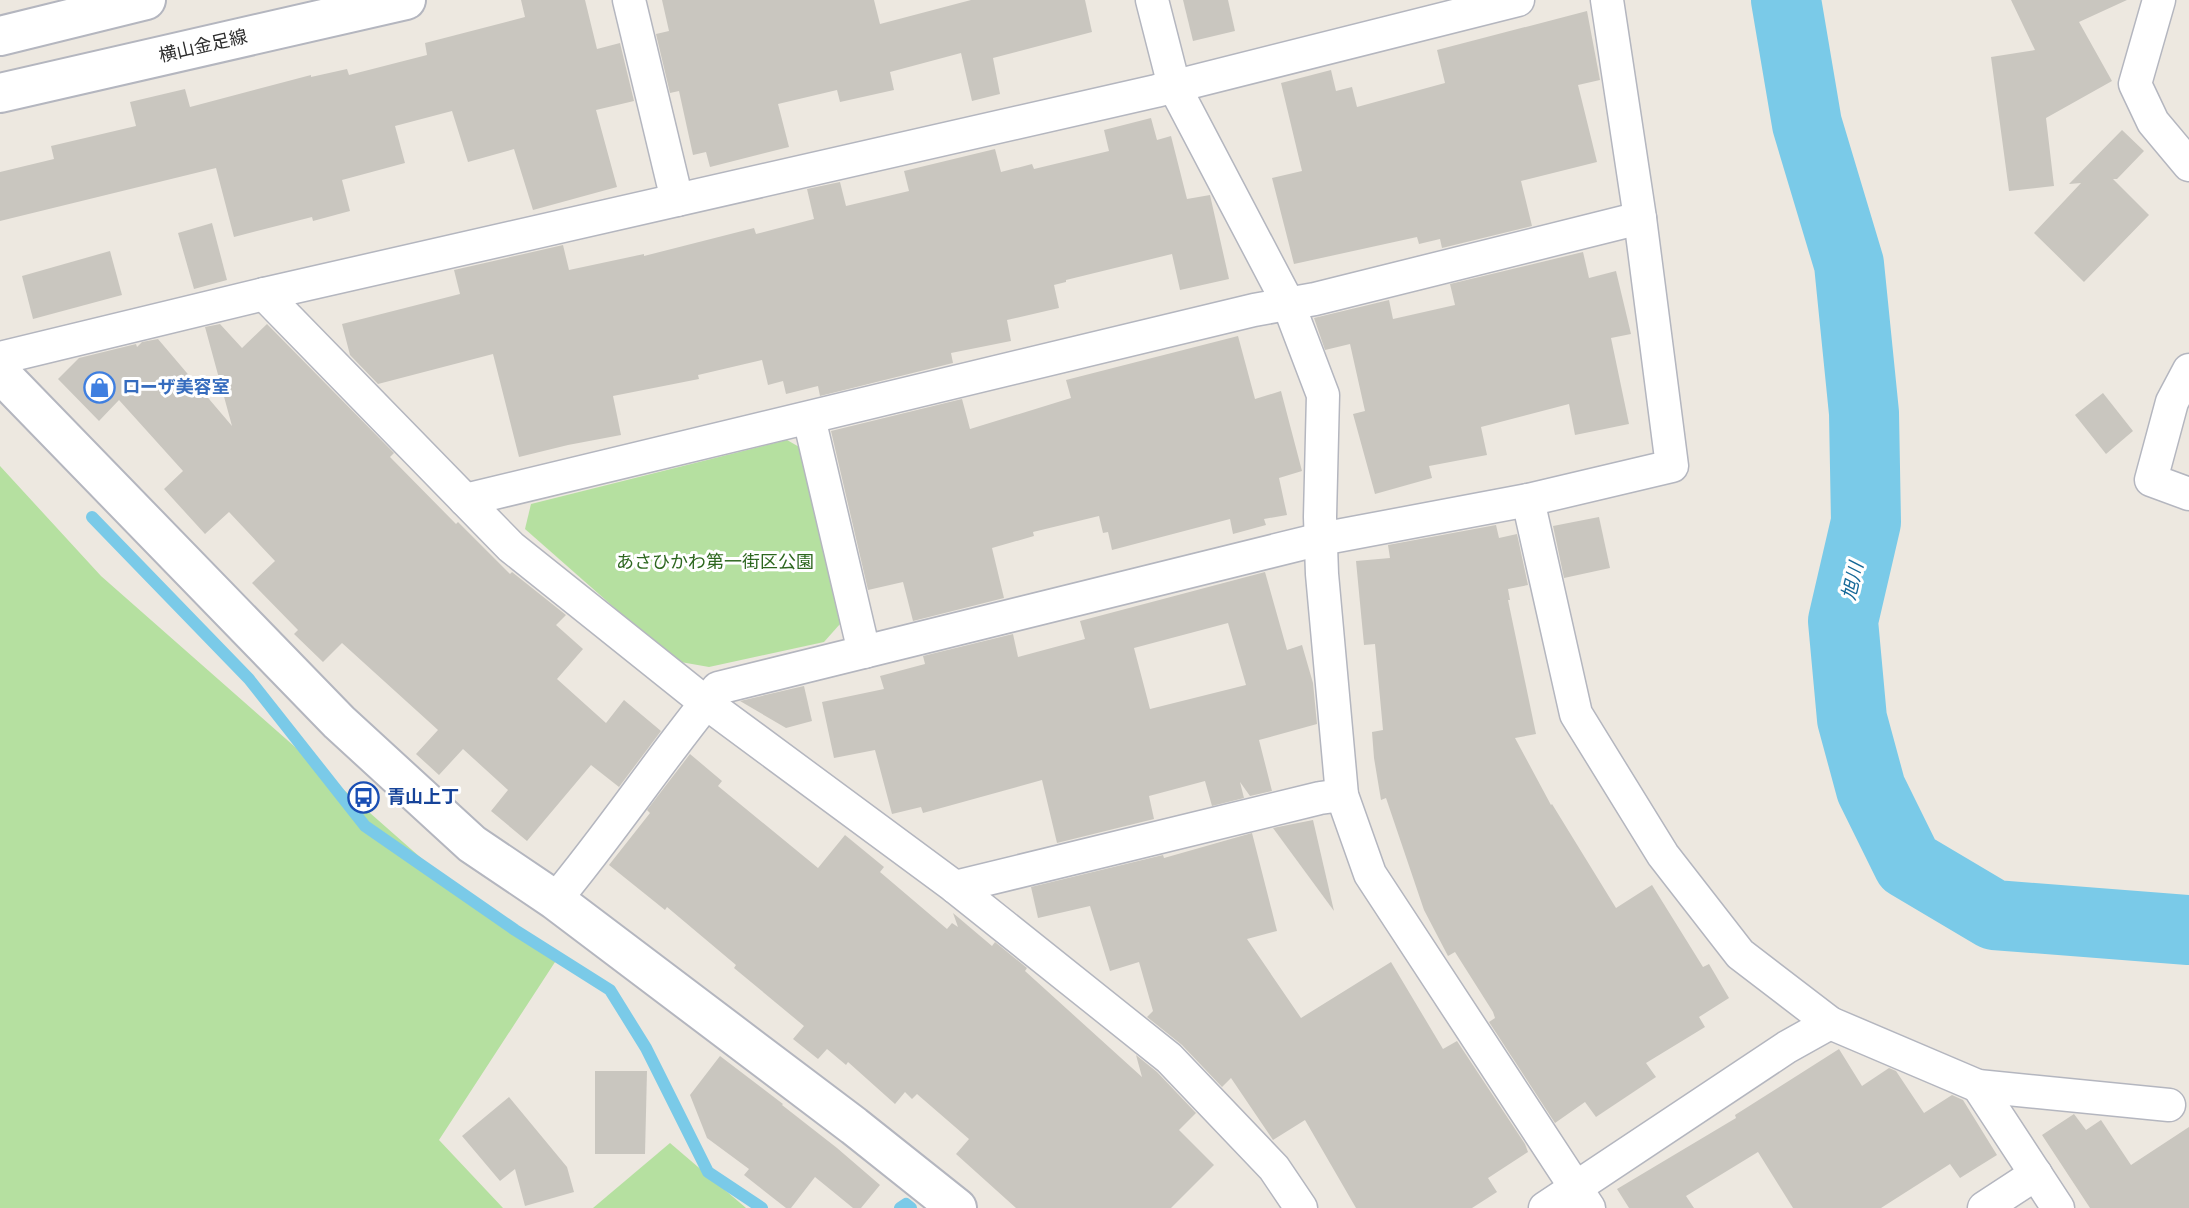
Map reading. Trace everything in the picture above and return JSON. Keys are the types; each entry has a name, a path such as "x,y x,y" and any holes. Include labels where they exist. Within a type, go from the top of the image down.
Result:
{"street":[{"path":"0,36 146,0"},
{"name":"横山金足線","path":"0,93 406,0"},
{"path":"629,0 677,200"},
{"path":"1152,0 1174,86 1288,303 1323,395 1322,574 1342,795 1370,874 1583,1197"},
{"path":"0,358 1174,86 1518,0"},
{"path":"555,900 718,688 1321,539 1528,500 1672,467 1640,218 1607,0"},
{"path":"2160,0 2135,84 2153,122 2189,164"},
{"path":"464,500 1640,218"},
{"path":"264,295 510,547 706,703 955,887 1169,1058 1274,1168 1301,1208"},
{"path":"2189,370 2172,402 2151,480 2189,494"},
{"path":"0,373 340,722 472,844 555,900 854,1126 957,1208"},
{"path":"809,418 864,652"},
{"path":"1528,500 1576,714 1663,855 1740,954 1830,1023 1978,1086 2169,1105"},
{"path":"955,887 1320,798 1342,795"},
{"path":"1545,1208 1583,1197 1787,1047 1830,1023"},
{"path":"1978,1086 2058,1208"},
{"path":"1984,1208 2036,1174"}],"green space":[{"name":"あさひかわ第一街区公園","path":"787,440 801,448 840,624 824,642 709,667 675,661 525,529 531,504"},
{"path":"0,466 101,576 437,872 557,959 439,1140 503,1208 0,1208"},
{"path":"670,1143 746,1208 593,1208"}],"building":[{"path":"521,0 585,0 597,49 620,43 634,101 596,110 617,187 533,210 514,149 468,162 452,111 395,126 405,163 342,180 350,211 313,221 312,217 234,237 216,168 0,221 0,172 54,159 51,146 136,126 130,102 185,89 190,107 311,75 347,69 349,75 427,55 425,43 525,17"},
{"path":"662,0 874,0 880,24 971,0 1085,0 1092,32 993,58 1000,94 972,101 961,53 890,72 894,90 840,102 837,90 778,104 789,147 710,167 706,152 693,155 679,91 670,93 656,34 669,31"},
{"path":"1183,0 1228,0 1235,31 1193,41"},
{"path":"2011,0 2127,0 2079,22 2112,81 2046,118 2054,186 2009,191 1991,57 2035,50"},
{"path":"1587,11 1600,80 1578,85 1597,162 1521,181 1532,226 1442,248 1440,239 1419,244 1417,237 1294,264 1272,178 1302,171 1281,83 1331,70 1336,91 1352,87 1357,107 1445,83 1437,50"},
{"path":"1151,118 1157,140 1171,136 1187,199 1210,195 1229,279 1180,290 1172,254 1066,280 1054,285 1059,308 1007,320 1011,341 951,353 953,363 820,396 818,386 786,394 783,381 768,385 762,360 698,375 699,379 613,396 621,435 519,457 493,354 378,384 350,355 342,324 460,294 454,270 563,245 569,270 644,256 754,228 756,234 814,219 807,189 840,182 846,206 909,191 904,171 995,149 1001,172 1032,164 1034,169 1109,151 1104,130"},
{"path":"2122,130 2144,151 2117,179 2113,179 2149,215 2084,282 2034,233 2081,183 2069,184"},
{"path":"212,223 227,280 194,289 178,233"},
{"path":"110,251 122,295 33,319 22,276"},
{"path":"1583,252 1589,278 1616,271 1631,334 1611,338 1629,424 1575,435 1569,404 1481,427 1487,455 1429,466 1432,478 1375,494 1353,414 1365,411 1350,344 1325,350 1314,318 1389,300 1393,319 1455,305 1450,284"},
{"path":"220,324 242,348 267,324 394,453 390,457 456,524 458,522 510,574 512,572 566,615 556,625 583,649 557,679 606,723 624,700 661,731 619,787 591,765 527,841 491,811 508,790 463,749 439,775 416,754 438,730 342,643 323,662 294,634 298,630 252,583 275,561 229,512 205,534 164,489 183,471 119,400 99,421 58,379 79,358 136,344 137,347 142,342 158,339 232,426 205,327"},
{"path":"1238,336 1255,399 1281,391 1302,471 1279,478 1287,515 1264,519 1266,525 1233,534 1230,519 1112,550 1108,532 1103,533 1099,516 1033,532 1034,536 992,548 1004,598 913,621 903,582 868,590 831,431 962,399 970,429 1071,398 1066,380"},
{"path":"2103,393 2133,431 2106,454 2075,415"},
{"path":"1599,517 1610,568 1564,578 1553,526"},
{"path":"1496,525 1499,538 1517,534 1528,585 1508,589 1508,600 1536,734 1515,738 1551,805 1616,908 1652,885 1703,967 1709,964 1729,998 1699,1017 1705,1027 1646,1063 1656,1077 1596,1117 1585,1102 1555,1123 1489,1022 1495,1018 1493,1012 1455,952 1448,956 1424,910 1386,798 1381,800 1374,758 1372,732 1383,730 1375,644 1364,645 1356,561 1390,558 1388,545"},
{"path":"1265,572 1287,650 1302,645 1313,683 1317,724 1259,740 1272,791 1250,796 1240,782 1244,798 1212,806 1205,781 1149,796 1154,819 1057,843 1042,780 923,813 921,807 892,814 875,750 834,758 822,702 884,689 880,676 925,664 923,656 1013,634 1018,657 1085,639 1080,621","holes":["1228,623 1246,685 1150,709 1134,648"]},
{"path":"804,686 812,721 786,728 740,701"},
{"path":"690,754 722,781 718,786 818,868 845,835 884,867 880,872 947,929 952,923 958,927 953,913 992,946 995,942 1027,968 1025,971 1142,1077 1136,1055 1157,1072 1196,1113 1179,1130 1214,1165 1171,1208 1016,1208 956,1154 969,1139 917,1094 912,1099 905,1092 895,1104 848,1062 846,1065 827,1049 818,1059 793,1039 804,1026 734,968 736,965 667,907 665,910 609,865 650,813 647,810"},
{"path":"1313,820 1334,911 1273,828"},
{"path":"1252,833 1277,931 1247,939 1301,1018 1391,962 1443,1049 1457,1041 1525,1144 1528,1152 1488,1178 1497,1192 1472,1208 1356,1208 1305,1120 1273,1140 1231,1078 1222,1087 1182,1045 1147,1017 1153,1011 1139,962 1110,971 1090,906 1038,918 1031,887 1163,855 1164,858"},
{"path":"1839,1049 1862,1086 1889,1068 1896,1071 1924,1113 1952,1095 1963,1100 1997,1155 1960,1178 1950,1164 1881,1208 1793,1208 1758,1152 1686,1196 1694,1208 1629,1208 1617,1189 1736,1118 1735,1115"},
{"path":"720,1056 783,1104 880,1185 861,1208 853,1208 815,1177 791,1208 786,1208 744,1175 749,1169 707,1138 690,1095"},
{"path":"595,1071 647,1071 645,1154 595,1154"},
{"path":"509,1097 567,1167 574,1192 525,1206 515,1169 500,1181 462,1136"},
{"path":"2074,1114 2086,1130 2101,1120 2131,1165 2189,1127 2189,1208 2090,1208 2042,1135"}],"waterway":[{"name":"旭川","path":"1786,0 1807,124 1849,264 1864,413 1866,522 1843,621 1852,719 1871,789 1908,864 1994,915 2189,930"},
{"path":"92,517 249,679 365,826 515,930 610,990 646,1048 708,1172 762,1208"},
{"path":"900,1208 906,1204 911,1208"}],"place":[{"name":"ローザ美容室","path":"99,387"},
{"name":"青山上丁","path":"364,797"}]}
